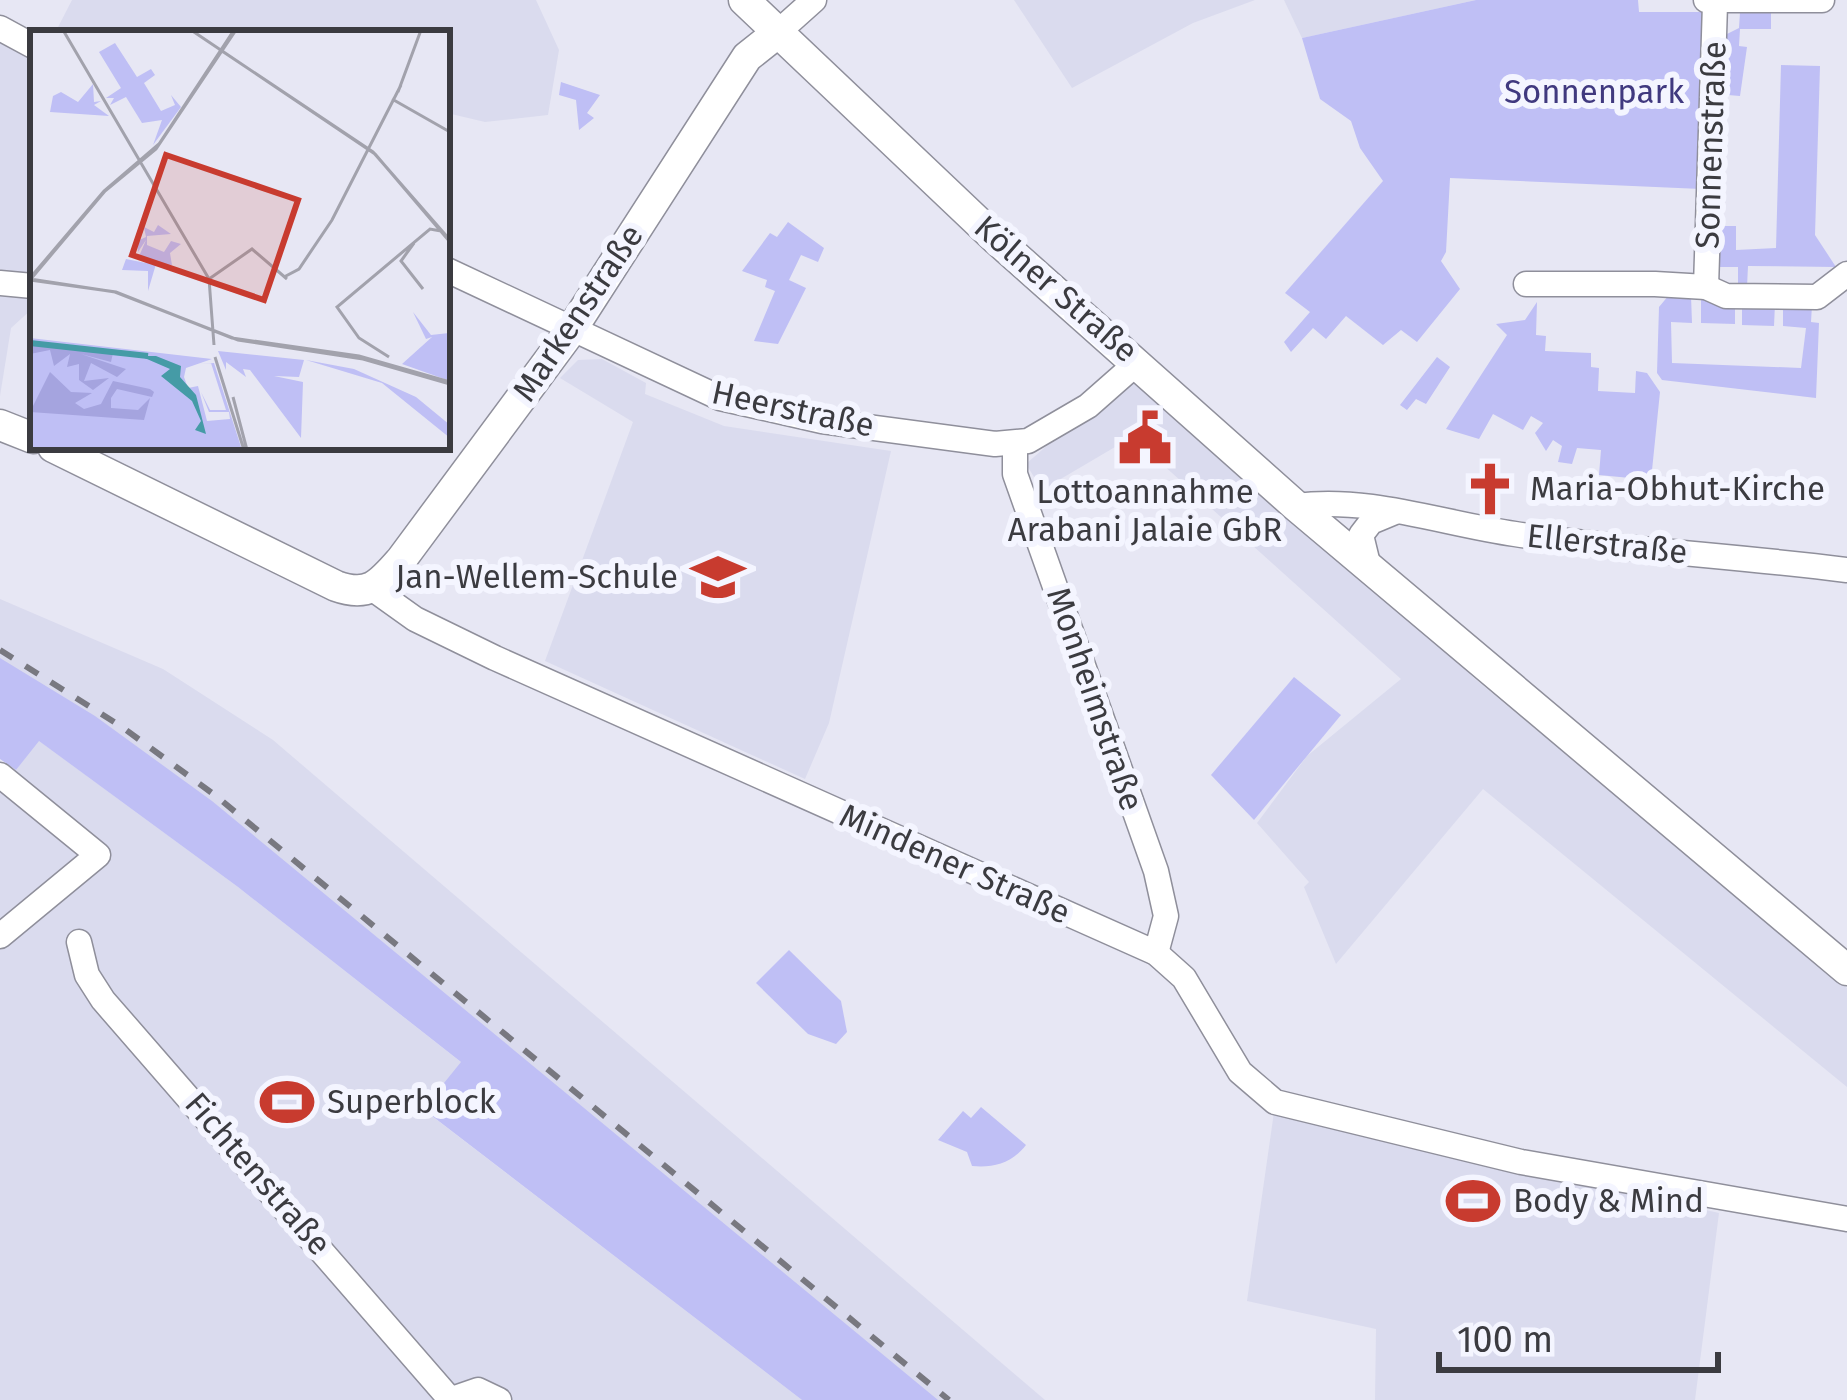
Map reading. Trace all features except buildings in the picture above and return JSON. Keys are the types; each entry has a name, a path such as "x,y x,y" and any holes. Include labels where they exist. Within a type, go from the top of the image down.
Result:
{"main road":[{"name":"Kölner Straße","path":"744,1 998,240 1296,506 1847,970"},
{"name":"Markenstraße","path":"373,589 401,560 570,332 740,66 776,34"},
{"path":"0,425 30,437"},
{"name":"Mindener Straße","path":"59,450 336,586 359,593 373,589"}],"street":[{"path":"776,34 814,0"},
{"name":"Sonnenstraße","path":"1706,287 1711,2 1822,0"},
{"path":"0,28 30,44"},
{"name":"Heerstraße","path":"450,271 570,332 720,398 757,408 1015,446"},
{"name":"Sonnenstraße","path":"1526,284 1706,287 1726,296 1817,298 1847,274"},
{"path":"0,283 30,286"},
{"path":"1015,446 1088,406 1138,362"},
{"name":"Monheimstraße","path":"1015,446 1015,474 1156,871 1166,916 1156,953"},
{"name":"Ellerstraße","path":"1296,506 1318,503 1397,512 1520,535 1847,570"},
{"path":"1369,568 1361,543 1365,528 1397,512"},
{"name":"Mindener Straße","path":"373,589 415,619 495,658 1156,953 1184,978 1240,1072 1275,1102 1521,1162 1847,1219"},
{"path":"0,775 98,855 0,936"},
{"name":"Fichtenstraße","path":"79,942 88,976 103,1000 450,1399 478,1390 499,1400"}],"shaded area":[{"path":"72,0 536,0 559,50 548,115 485,122 450,114 450,30 57,30"},
{"path":"1014,0 1255,0 1193,23 1072,88"},
{"path":"1284,0 1476,0 1302,38"},
{"path":"0,34 30,50 30,311 11,328 0,396"},
{"name":"Jan-Wellem-Schule","path":"602,359 646,383 645,394 724,426 891,451 829,723 805,779 545,661 633,422 560,378 578,360"},
{"path":"1125,377 1151,382 1474,678 1847,988 1847,1087 1483,789 1336,964 1304,887 1309,882 1257,823 1307,756 1401,679 1132,437 1042,490 1026,464"},
{"path":"0,599 163,669 273,740 1045,1400 930,1400 0,669"},
{"path":"38,740 238,887 462,1063 424,1110 802,1400 0,1400 0,772 16,770"},
{"path":"1274,1112 1719,1213 1695,1400 1375,1400 1376,1329 1247,1301"}],"green space":[{"name":"Sonnenpark","path":"1476,0 1638,0 1639,12 1708,12 1701,189 1450,178 1446,252 1441,261 1460,289 1417,342 1401,330 1383,345 1346,316 1326,339 1313,328 1291,352 1284,342 1310,312 1285,293 1383,181 1360,148 1351,121 1320,99 1302,38"},
{"path":"1740,12 1771,12 1771,29 1740,29 1739,46 1747,47 1740,96 1716,94 1719,38 1739,28"},
{"path":"1781,65 1820,66 1815,235 1836,267 1748,266 1747,287 1738,286 1738,267 1716,267 1718,226 1736,226 1736,250 1776,248"},
{"path":"561,82 600,95 587,113 594,118 579,130 576,100 559,95"},
{"path":"788,222 824,248 818,262 801,255 789,280 806,288 778,344 754,341 775,291 765,287 767,280 742,271 770,233 777,237"},
{"path":"1669,295 1691,296 1692,323 1671,322 1672,363 1801,368 1806,328 1783,326 1783,305 1812,305 1811,322 1819,323 1816,398 1662,380 1657,373 1659,307"},
{"path":"1701,298 1735,302 1735,324 1701,323"},
{"path":"1537,302 1536,335 1546,336 1545,351 1591,353 1591,367 1599,368 1598,391 1635,393 1636,371 1647,373 1660,392 1651,480 1599,475 1601,450 1577,448 1572,464 1558,462 1562,446 1553,440 1546,451 1535,433 1543,423 1531,416 1523,430 1493,414 1479,439 1446,429 1507,335 1496,324 1525,320"},
{"path":"1742,303 1775,304 1774,326 1742,325"},
{"path":"1437,357 1450,367 1426,404 1416,399 1407,410 1400,405"},
{"path":"0,658 95,716 212,801 938,1400 802,1400 423,1109 461,1062 238,887 39,741 16,770 0,759"},
{"path":"1294,677 1341,715 1254,820 1211,775"},
{"path":"789,950 841,1001 847,1032 836,1044 808,1034 756,983"},
{"path":"981,1107 1026,1145 1009,1160 972,1166 967,1152 938,1140 963,1111 971,1118"}],"railway":[{"path":"0,650 122,727 216,796 949,1400"}],"place":[{"name":"Lottoannahme Arabani Jalaie GbR","path":"1145,438"},
{"name":"Maria-Obhut-Kirche","path":"1490,489"},
{"name":"Jan-Wellem-Schule","path":"718,577"},
{"name":"Superblock","path":"287,1102"},
{"name":"Body & Mind","path":"1473,1201"}]}
